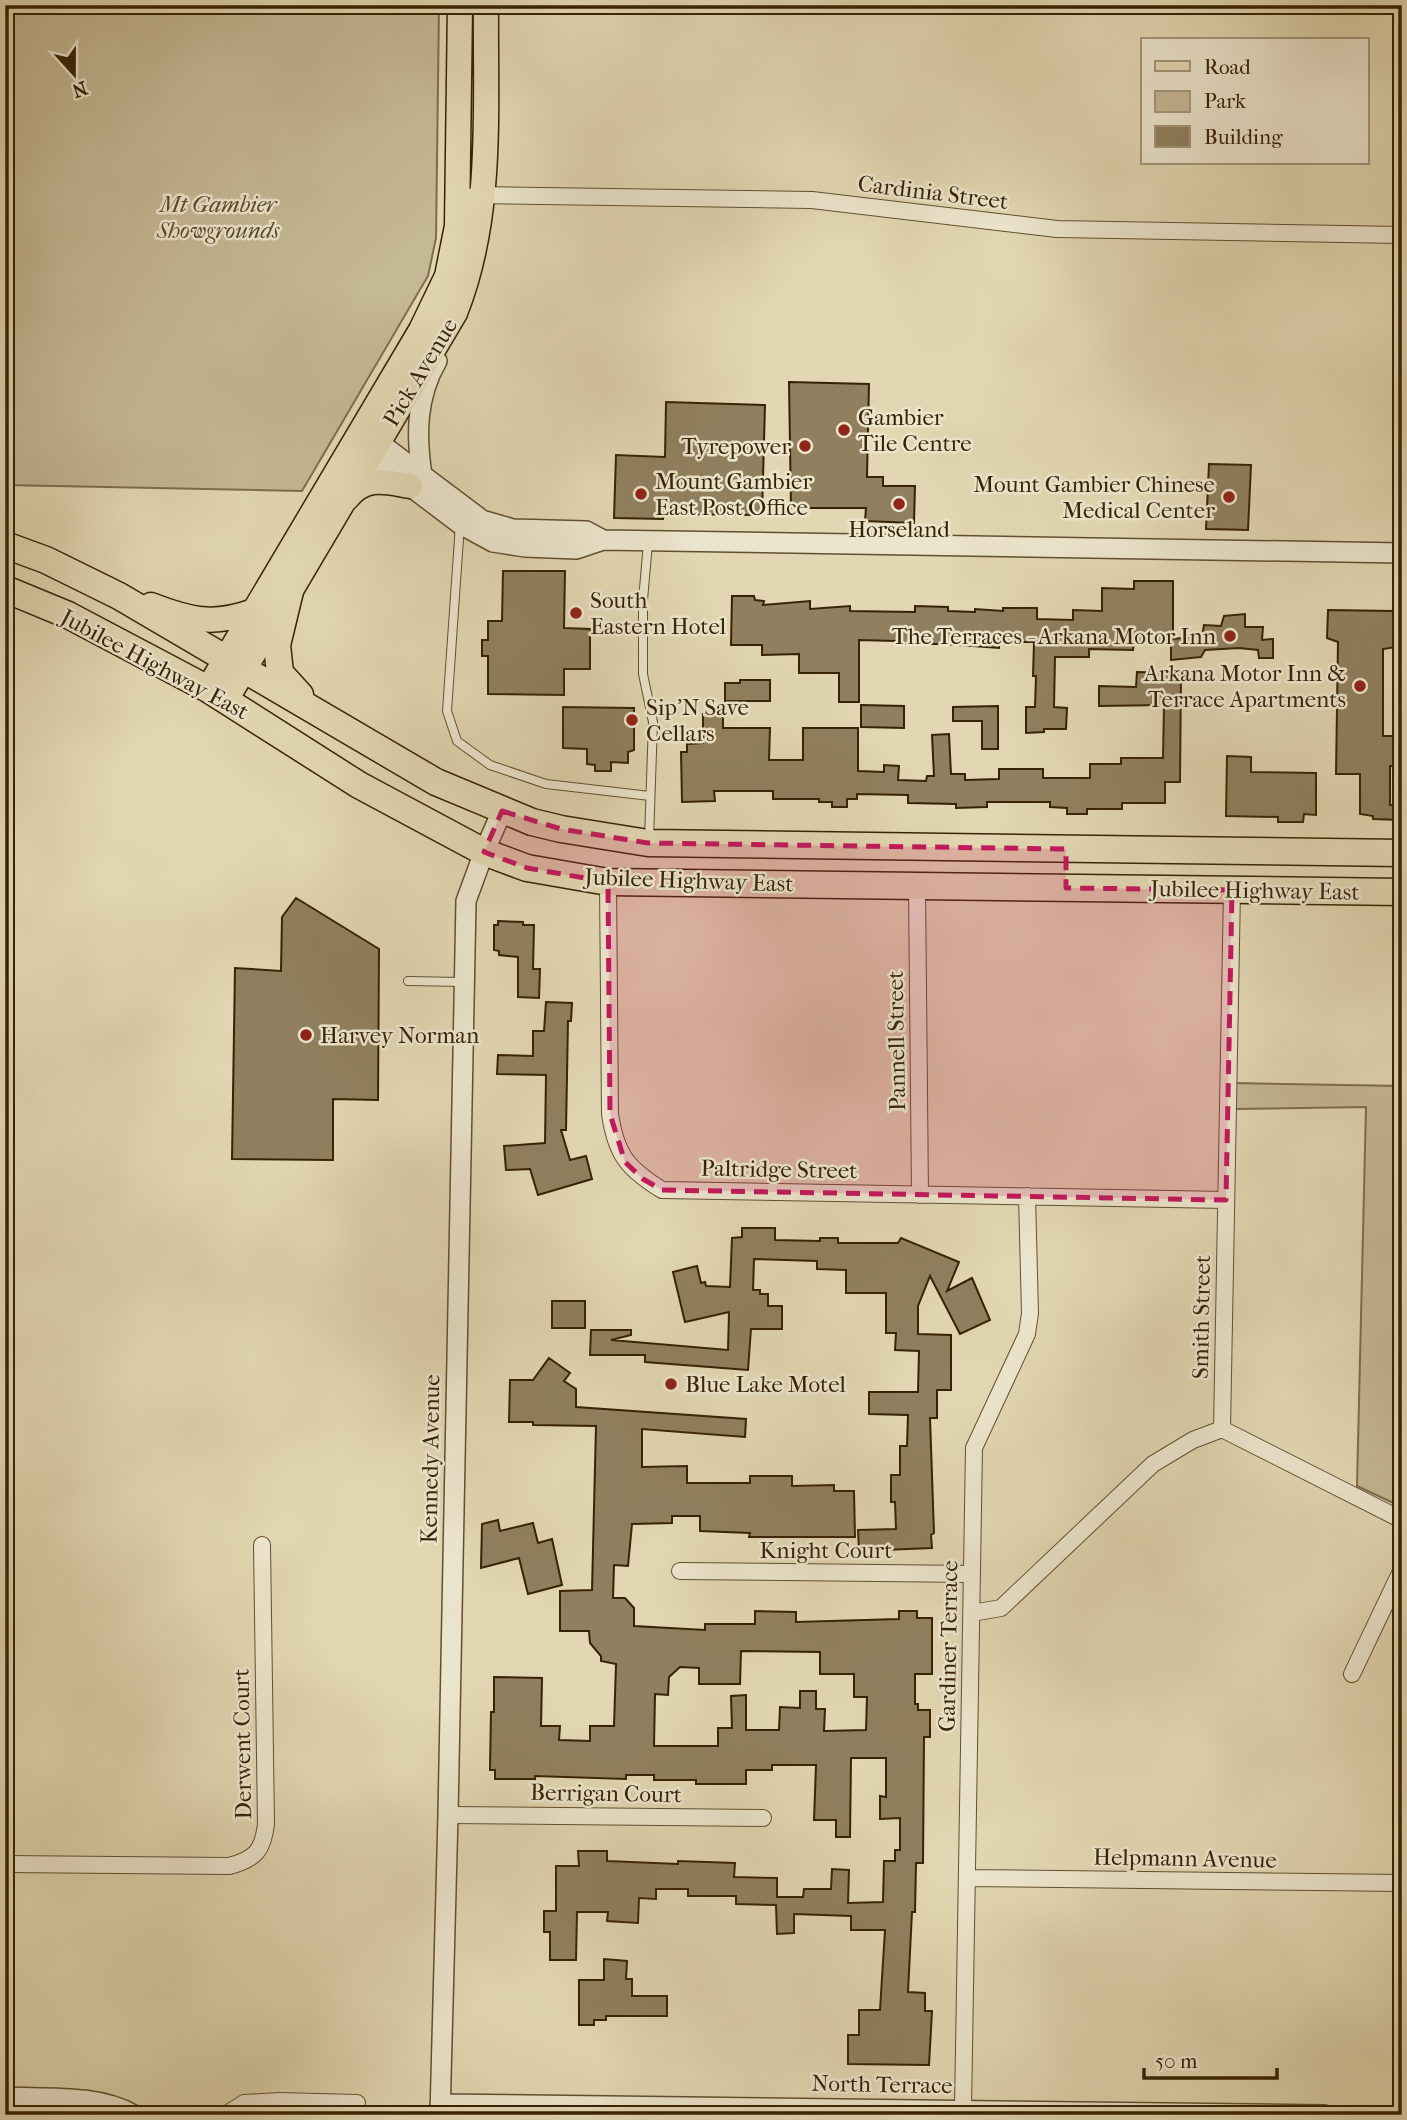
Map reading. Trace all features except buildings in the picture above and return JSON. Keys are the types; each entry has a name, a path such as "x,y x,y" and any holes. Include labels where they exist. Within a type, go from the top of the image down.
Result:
{"highway":[{"name":"Jubilee Highway East","path":"5,545 46,559 127,601 436,782 502,811 561,830 649,843 1402,853"},
{"path":"291,587 277,645 280,673 317,712"},
{"name":"Jubilee Highway East","path":"5,589 68,615 217,694 359,785 484,852 527,868 608,882 1402,892"},
{"path":"1066,849 1066,888"},
{"path":"1365,852 1365,891"}],"main road":[{"name":"Pick Avenue","path":"217,694 235,663 291,587 341,505 365,444 442,288 455,240 459,195 460,5"},
{"name":"Pick Avenue","path":"235,663 254,611 455,313 467,283 484,195 486,5"},
{"path":"341,505 355,488 368,482 416,481"},
{"path":"127,601 136,600 183,618 229,620 254,611"}],"street":[{"name":"Cardinia Street","path":"459,195 812,200 1057,229 1402,235"},
{"path":"455,313 453,331 434,367 418,418 416,481 460,524 493,542 525,547 576,549 603,540 1402,553"},
{"path":"365,444 381,464 491,523 513,529 586,531 603,540"},
{"name":"Kennedy Avenue","path":"440,2109 448,1815 462,982 466,901 502,811"},
{"name":"Paltridge Street","path":"608,882 610,1114 614,1139 625,1162 662,1190 1226,1200"},
{"name":"Pannell Street","path":"917,887 920,1195"},
{"name":"Smith Street","path":"1222,1429 1232,890"},
{"name":"Gardiner Terrace","path":"963,2109 974,1448 1027,1334 1030,1313 1027,1196"},
{"path":"972,1613 1001,1608 1153,1464 1193,1440 1222,1429 1402,1520"},
{"name":"Derwent Court","path":"5,1864 229,1866 242,1863 255,1855 264,1842 266,1824 262,1545"},
{"path":"1352,1674 1402,1569"},
{"name":"Knight Court","path":"680,1572 972,1574"},
{"name":"Berrigan Court","path":"448,1815 763,1818"},
{"name":"Helpmann Avenue","path":"967,1878 1402,1883"},
{"path":"5,2097 73,2099 108,2105 134,2115"},
{"path":"225,2115 244,2103 356,2103"},
{"name":"North Terrace","path":"440,2109 963,2109 1324,2115"}],"lane":[{"path":"460,524 447,711 457,741 490,765 546,783 650,796"},
{"path":"649,541 643,600 643,674 653,722 649,843"},
{"path":"408,982 462,982"}],"highlighted area":[{"path":"502,811 561,829 648,843 1066,849 1066,888 1232,890 1226,1200 662,1190 643,1179 625,1162 610,1114 608,882 527,868 484,852"}],"green space":[{"name":"Mt Gambier Showgrounds","path":"5,5 439,5 436,238 428,276 302,491 5,485"},
{"path":"1235,1083 1402,1086 1402,1507 1357,1486 1366,1107 1236,1109"}],"place":[{"name":"Gambier Tile Centre","path":"844,430"},
{"name":"Tyrepower","path":"805,446"},
{"name":"Mount Gambier East Post Office","path":"641,494"},
{"name":"Mount Gambier Chinese Medical Center","path":"1229,497"},
{"name":"Horseland","path":"899,504"},
{"name":"South Eastern Hotel","path":"576,613"},
{"name":"The Terraces - Arkana Motor Inn","path":"1230,636"},
{"name":"Arkana Motor Inn & Terrace Apartments","path":"1360,686"},
{"name":"Sip'N Save Cellars","path":"632,720"},
{"name":"Harvey Norman","path":"306,1035"},
{"name":"Blue Lake Motel","path":"671,1384"}]}
